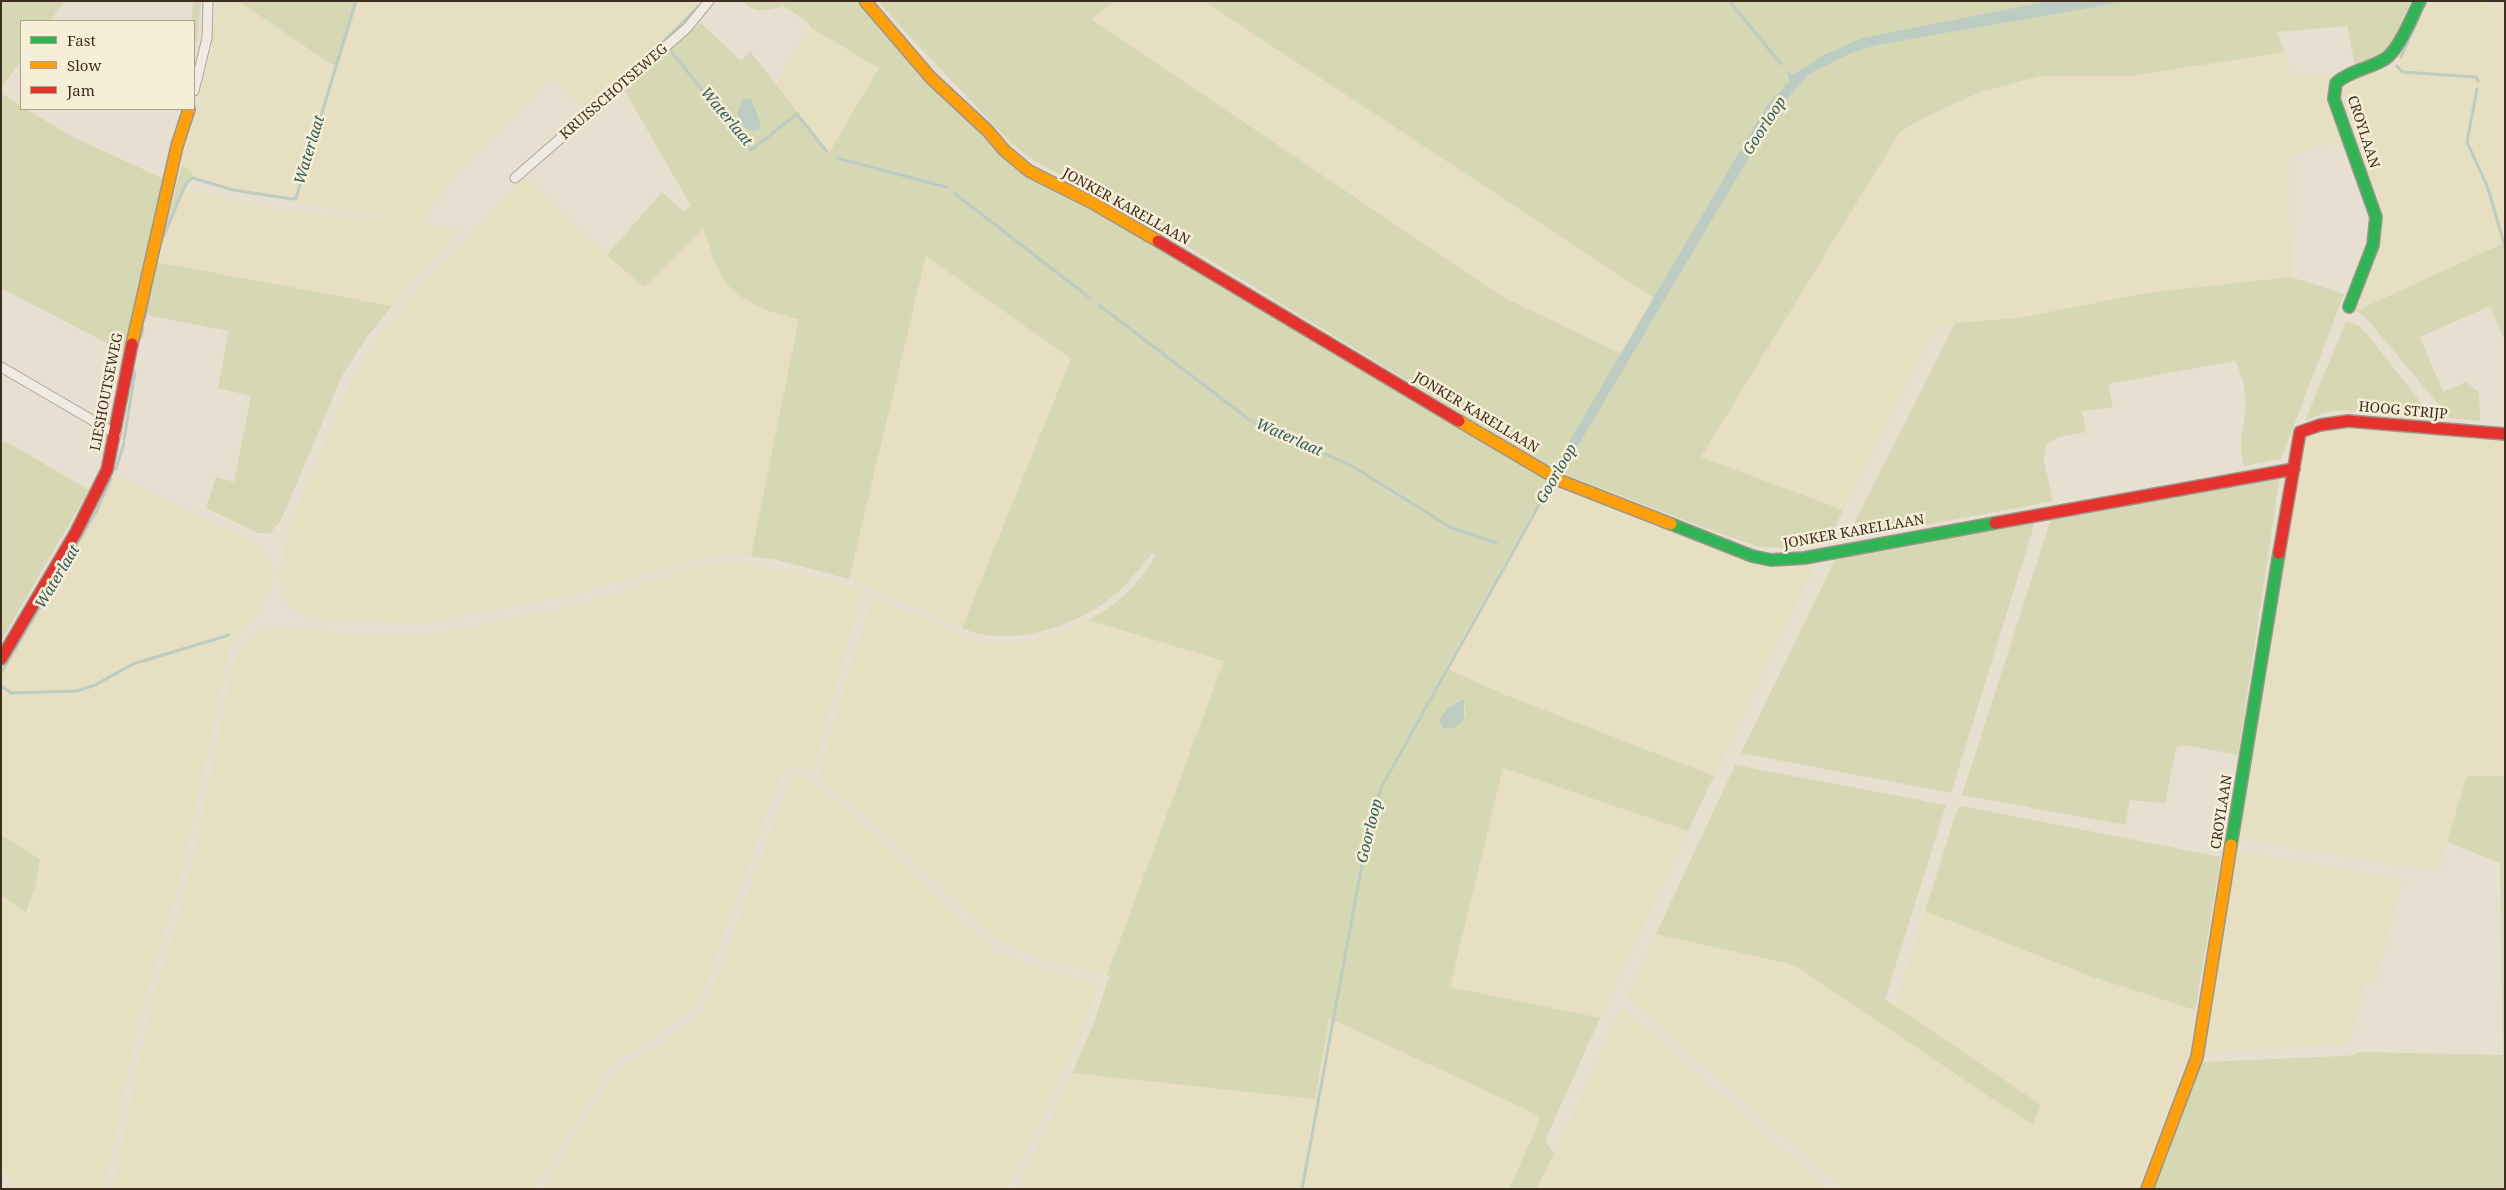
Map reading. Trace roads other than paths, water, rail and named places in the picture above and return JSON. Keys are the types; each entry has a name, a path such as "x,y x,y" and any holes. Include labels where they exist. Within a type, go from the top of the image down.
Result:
{"street":[{"path":"195,87 207,38 208,1"},
{"name":"KRUISSCHOTSEWEG","path":"515,178 687,28 710,1"},
{"name":"JONKER KARELLAAN","path":"865,1 930,78 988,131 1004,150 1029,171 1091,202 1561,481 1752,556 1771,560 1804,558 2294,469"},
{"name":"CROYLAAN","path":"2349,308 2373,245 2376,217 2334,99 2336,83 2346,74 2385,59 2393,52 2402,40 2420,1"},
{"name":"LIESHOUTSEWEG","path":"1,660 76,532 107,470 116,434 137,320 177,146 189,110"},
{"path":"1,367 116,434"},
{"name":"HOOG STRIJP","path":"2300,432 2320,425 2348,421 2505,434"},
{"name":"CROYLAAN","path":"2147,1189 2197,1057 2300,432"}],"water":[{"path":"2049,1 2129,1 1877,45 1849,54 1808,75 1783,104 1744,166 1562,473 1553,469 1767,105 1789,82 1787,72 1792,74 1803,69 1821,56 1862,38"},
{"path":"751,98 760,121 760,129 753,131 742,126 737,113 742,100"},
{"path":"1464,699 1464,720 1454,728 1443,729 1439,720 1449,707"}],"waterway":[{"name":"Waterlaat","path":"162,240 186,183 193,178 233,190 296,198 356,1"},
{"path":"1731,3 1781,64"},
{"name":"Waterlaat","path":"663,42 700,5"},
{"path":"2401,57 2420,15"},
{"name":"Waterlaat","path":"670,50 751,150 797,114 827,152"},
{"path":"2397,66 2402,72 2476,77 2478,81"},
{"path":"2477,89 2467,142 2488,188 2505,247"},
{"name":"Waterlaat","path":"837,158 946,187"},
{"name":"Waterlaat","path":"954,193 1090,298"},
{"name":"Waterlaat","path":"145,318 150,292"},
{"name":"Waterlaat","path":"1099,305 1251,421 1352,466 1450,527 1496,543"},
{"name":"Waterlaat","path":"141,337 143,328"},
{"name":"Waterlaat","path":"124,440 135,372"},
{"name":"Waterlaat","path":"116,469 124,443"},
{"name":"Waterlaat","path":"1,673 96,512 111,479"},
{"name":"Goorloop","path":"1302,1189 1368,832 1381,788 1553,480"},
{"path":"1,686 11,693 77,691 95,685 133,664 229,635"}]}
